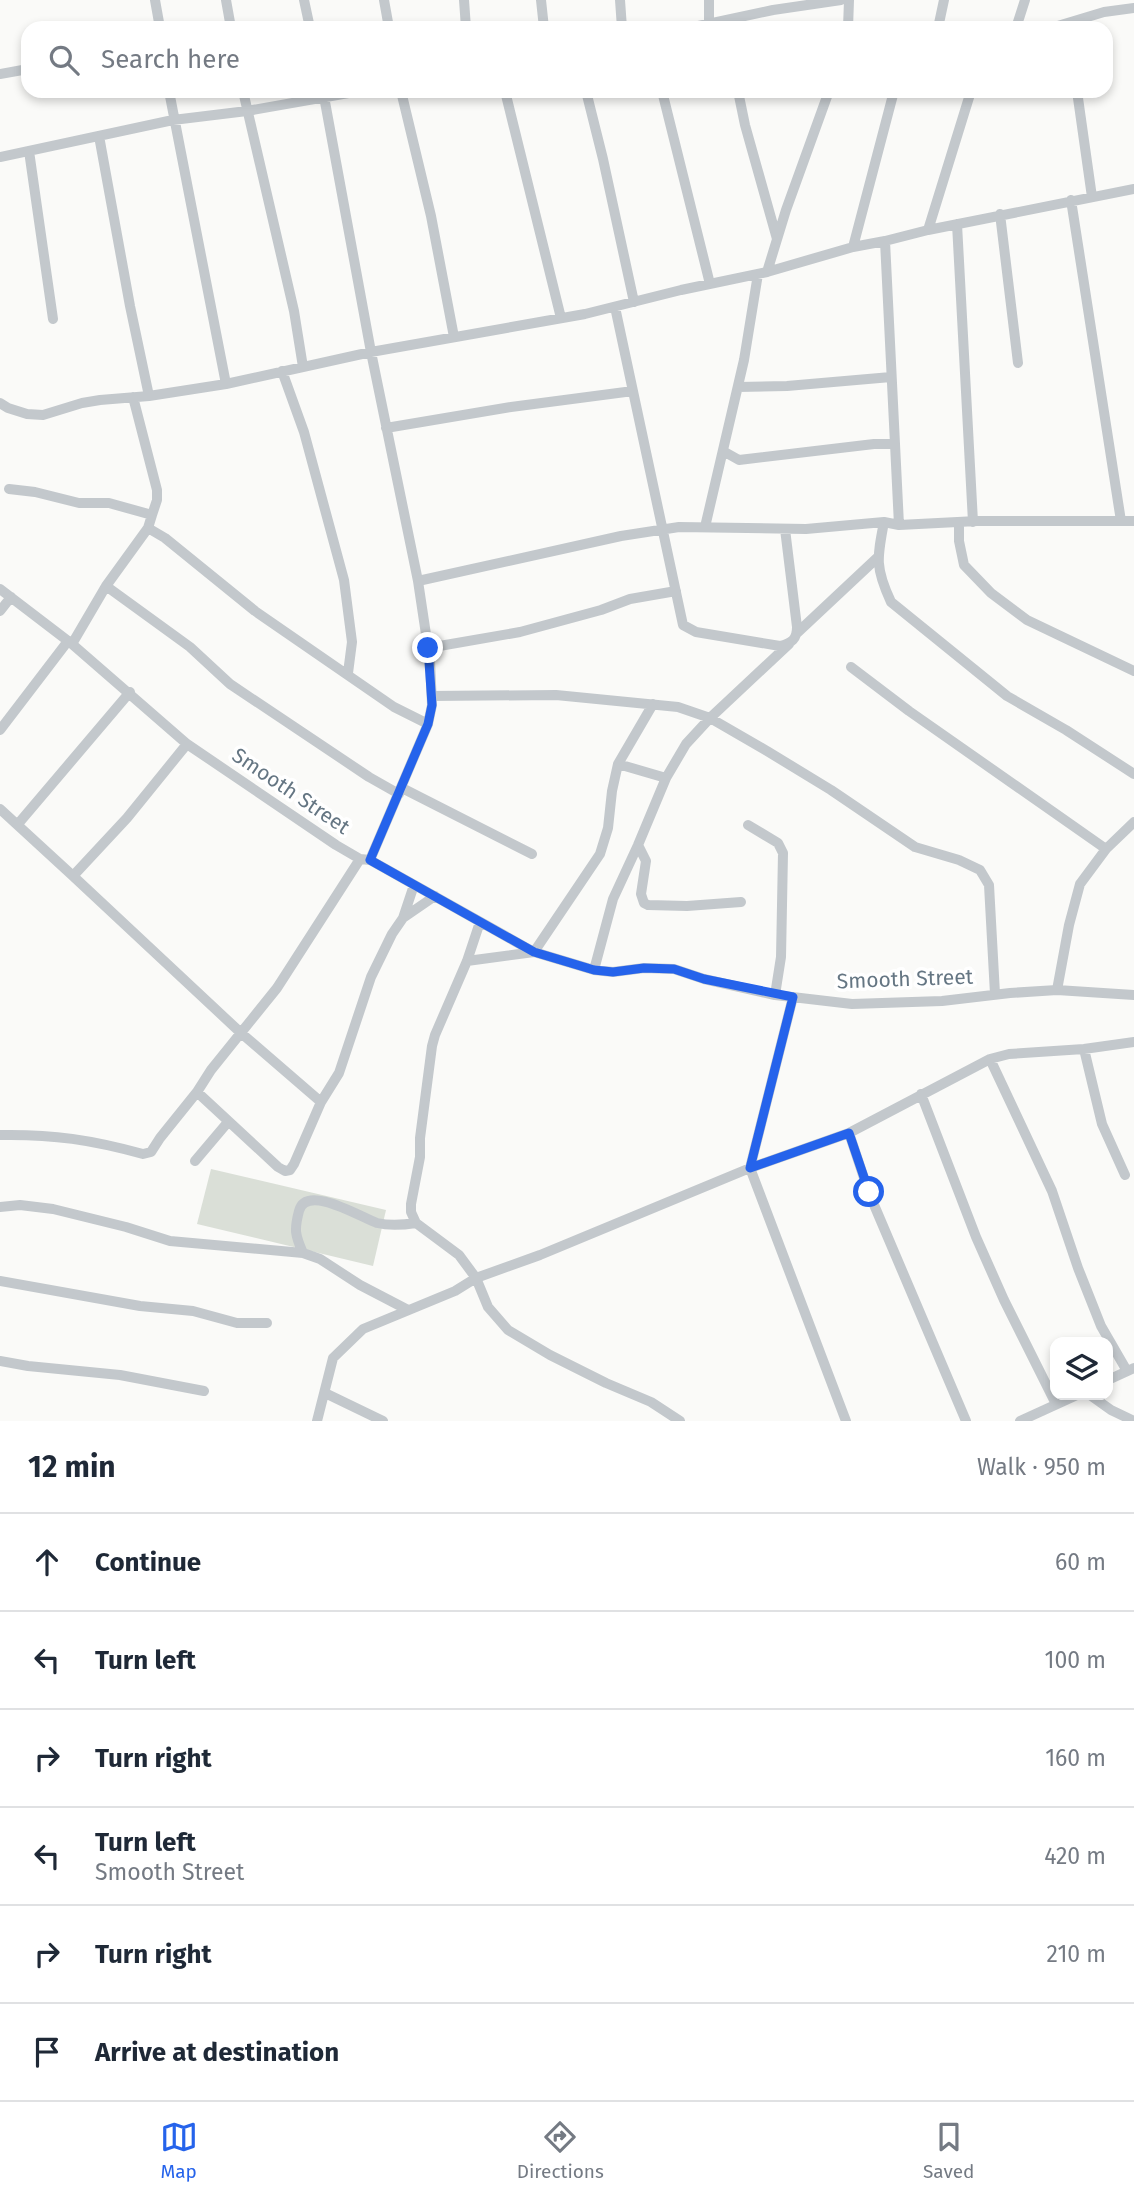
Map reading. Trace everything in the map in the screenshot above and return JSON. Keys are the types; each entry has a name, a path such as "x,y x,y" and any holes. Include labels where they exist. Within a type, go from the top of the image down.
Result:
{"street":[{"path":"155,0 159,21"},
{"path":"226,0 230,21"},
{"path":"304,0 308,21"},
{"path":"384,0 388,21"},
{"path":"464,0 466,21"},
{"path":"541,0 543,21"},
{"path":"620,0 622,21"},
{"path":"709,0 709,21"},
{"path":"733,21 774,5 841,0"},
{"path":"848,21 849,0"},
{"path":"940,21 944,0"},
{"path":"1018,21 1025,0"},
{"path":"1104,12 1111,0"},
{"path":"1081,21 1104,12 1134,8"},
{"path":"0,75 21,70"},
{"path":"170,98 226,384"},
{"path":"244,98 288,284 303,367"},
{"path":"0,157 173,120 247,111 306,98"},
{"path":"0,1135 36,1134 91,1140 143,1154 151,1152 211,1070 277,988 365,859 400,791 428,724 432,696 418,581 371,352 325,98"},
{"path":"403,98 431,216 454,337"},
{"path":"507,98 561,318"},
{"path":"588,98 634,302"},
{"path":"664,98 710,284"},
{"path":"739,98 777,239"},
{"path":"705,527 762,273 830,98"},
{"path":"853,247 892,98"},
{"path":"928,230 969,98"},
{"path":"1078,98 1092,197"},
{"path":"99,136 149,396"},
{"path":"29,151 53,319"},
{"path":"0,403 27,414 43,415 82,403 226,384 371,352 615,307 762,273 853,247 1000,214 1134,189"},
{"path":"1071,201 1121,521"},
{"path":"1000,214 1017,363"},
{"path":"957,224 973,522"},
{"path":"885,241 899,525"},
{"path":"615,307 683,625 696,632 780,646 790,644"},
{"path":"282,372 304,432 344,580 352,642 348,673"},
{"path":"738,387 788,386 891,377"},
{"path":"386,428 510,407 633,391"},
{"path":"0,730 70,643 106,586 148,528 157,500 157,490 133,397"},
{"path":"723,451 739,460 874,444 895,444"},
{"path":"9,489 35,492 79,503 109,503 152,515"},
{"path":"418,581 621,536 679,527 785,528 884,522 899,525 1134,521"},
{"path":"884,522 877,558 881,580 891,602 1007,696 1134,774"},
{"path":"959,522 959,541 964,565 991,593 1027,620 1134,671"},
{"path":"148,528 165,538 255,611 394,707 428,724"},
{"path":"785,528 797,634"},
{"path":"594,970 613,899 666,778 687,744 710,718 877,558"},
{"path":"106,586 190,647 230,684 369,777 532,855"},
{"name":"Smooth Street","path":"0,589 130,692 187,744 336,845 435,896 534,952 594,970 613,972 644,968 674,969 704,979 775,995 852,1004 942,1001 1057,990 1134,995"},
{"path":"428,648 520,632 601,610 630,599 676,590"},
{"path":"0,611 11,597"},
{"path":"851,667 909,711 1107,849"},
{"path":"18,824 130,692"},
{"path":"432,696 556,695 678,706 710,718 831,790 915,846 959,860 980,870 989,885 995,994"},
{"path":"467,961 534,952 600,854 608,828 618,764 653,704"},
{"path":"73,876 127,818 187,744"},
{"path":"618,764 666,778"},
{"path":"0,809 241,1033 321,1102"},
{"path":"1057,990 1080,884 1107,849 1134,822"},
{"path":"748,825 778,843 783,853 782,945 775,995"},
{"path":"638,845 646,861 641,894 644,903 687,906 741,902"},
{"path":"197,1092 278,1167 287,1171 295,1164 321,1102 339,1073 371,977 403,918 414,885"},
{"path":"403,918 435,896"},
{"path":"480,922 432,1046 419,1166 411,1212 416,1223 459,1255 476,1278 488,1307 508,1330 550,1355 651,1402 680,1421"},
{"path":"793,997 750,1168 846,1421"},
{"path":"317,1421 334,1358 363,1329 456,1291 476,1278 540,1255 750,1168 849,1133 990,1059 1009,1054 1084,1049 1134,1042"},
{"path":"1084,1049 1102,1124 1125,1175"},
{"path":"990,1059 1052,1191 1101,1326 1130,1369 1113,1378"},
{"path":"921,1094 976,1237 1056,1404"},
{"path":"195,1161 228,1122"},
{"path":"849,1133 869,1192 966,1421"},
{"path":"303,1253 295,1228 301,1205 305,1201 344,1207 391,1226 416,1223"},
{"path":"0,1207 20,1205 53,1209 170,1241 303,1253 320,1259 408,1310"},
{"path":"0,1281 140,1306 193,1311 237,1323 267,1323"},
{"path":"0,1361 120,1375 204,1391"},
{"path":"325,1392 383,1421"},
{"path":"1020,1421 1065,1400"},
{"path":"1097,1400 1134,1421"}],"shaded area":[{"path":"211,1169 386,1210 373,1266 197,1224"}],"route":[{"path":"428,648 432,705 428,724 370,860 534,952 594,970 613,972 644,968 674,969 704,979 793,997 750,1168 849,1133 869,1192"}]}
